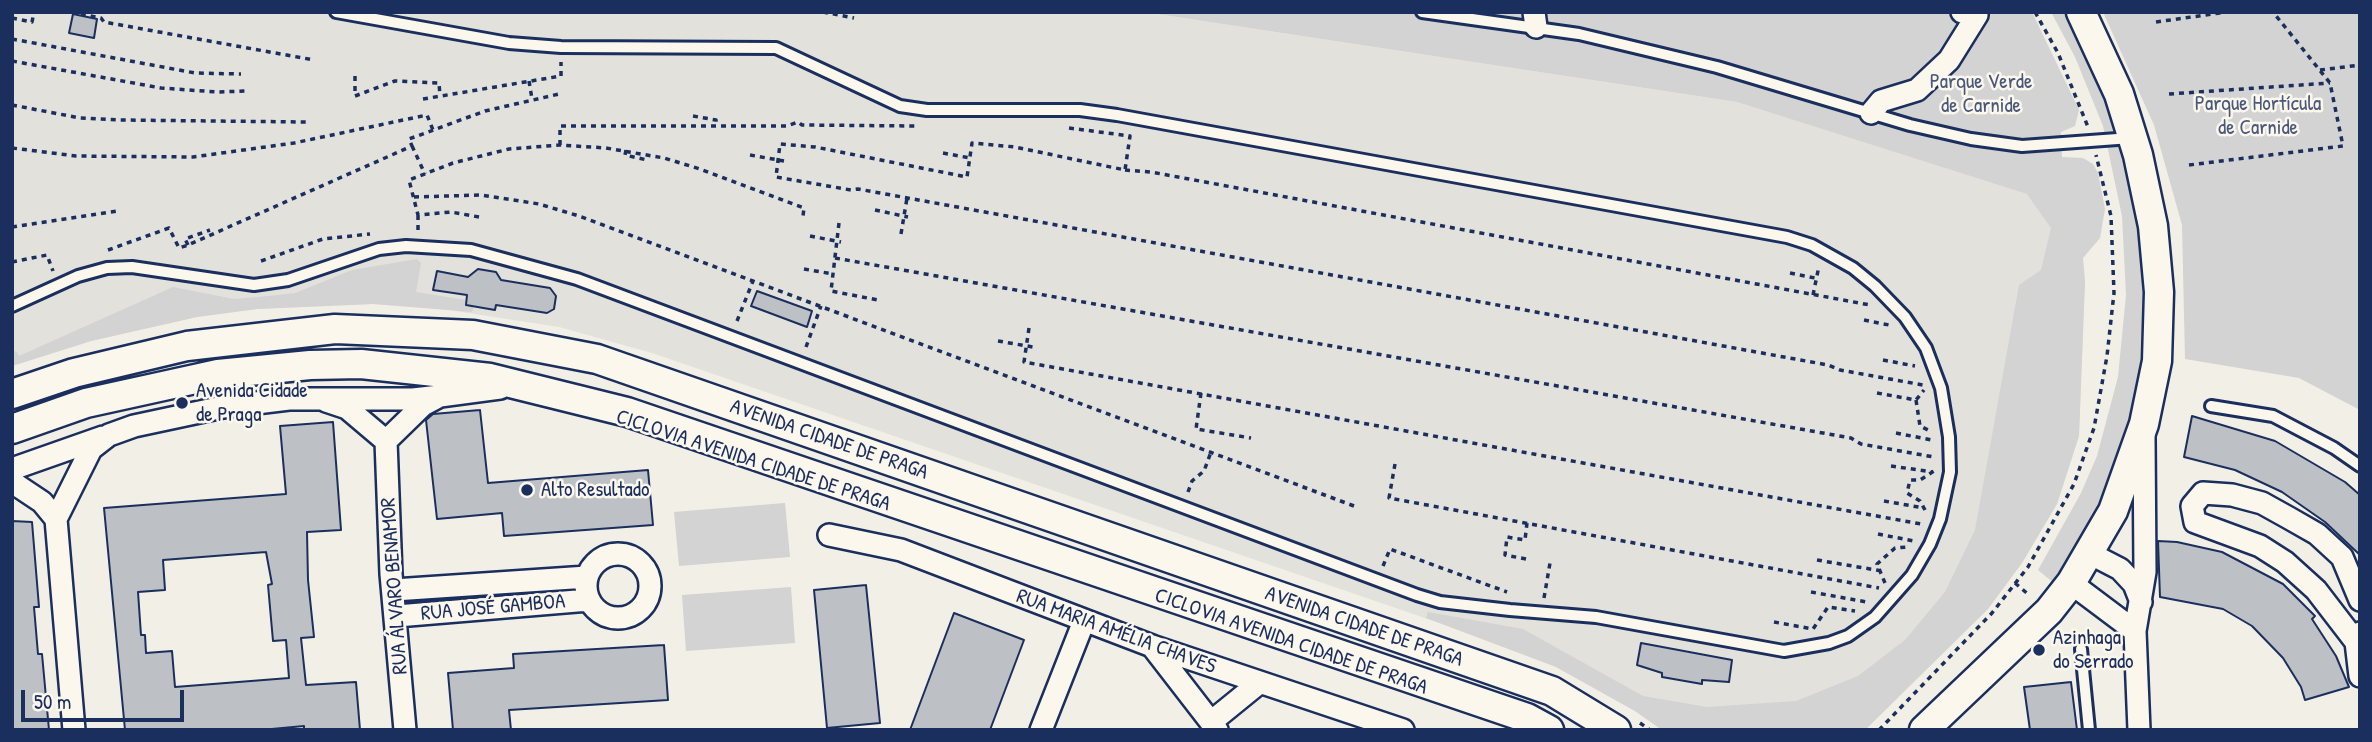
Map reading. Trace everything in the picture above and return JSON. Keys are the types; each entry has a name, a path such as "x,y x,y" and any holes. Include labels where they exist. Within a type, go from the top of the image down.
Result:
{"main road":[{"path":"1924,730 2041,619 2071,583 2113,512 2144,424 2157,361 2159,292 2152,226 2119,94 2081,12"},
{"name":"AVENIDA CIDADE DE PRAGA","path":"12,394 74,373 187,346 335,329 474,335 597,359 1552,691 1616,730"},
{"name":"AVENIDA CIDADE DE PRAGA","path":"12,429 86,403 218,374 361,364 490,377 627,412 1527,718 1549,730"}],"street":[{"path":"1871,113 1881,102 1917,90 1949,60 1974,13"},
{"path":"12,469 166,417 223,407 289,399 413,399 524,386"},
{"path":"321,399 347,408 386,441 423,405 440,396"},
{"path":"2140,730 2135,631 2145,572 2144,424"},
{"path":"75,730 56,519 91,449 109,435"},
{"name":"RUA ÁLVARO BENAMOR","path":"386,441 405,730"},
{"path":"12,482 42,502 56,519"},
{"path":"2360,600 2342,557 2317,534 2289,518 2262,503 2232,495 2203,493 2192,506 2195,522 2260,546 2285,562 2316,590 2358,638 2360,676"},
{"name":"RUA MARIA AMÉLIA CHAVES","path":"829,535 901,550 1152,646 1403,730"},
{"path":"2089,552 2120,569 2134,584 2141,602"},
{"path":"621,554 641,563 650,583 644,604 626,617 604,615 589,600 587,577 600,559 621,554"},
{"name":"RUA JOSÉ GAMBOA","path":"394,590 587,577"},
{"path":"2071,583 2135,631"},
{"name":"RUA JOSÉ GAMBOA","path":"397,616 589,600"},
{"path":"1041,730 1084,621"},
{"path":"1152,646 1214,726 1259,683"}],"lane":[{"path":"12,306 78,276 107,268 132,267 254,285 288,280 379,249 406,246 471,250 577,279 1417,595 1499,609 1596,617 1784,651 1813,648 1848,636 1888,605 1912,575 1930,544 1940,519 1950,472 1946,414 1941,388 1926,348 1888,297 1853,268 1822,250 1787,237 1117,115 1068,110 927,110 900,106 776,48 561,47 509,43 336,12"},
{"path":"1422,12 1535,20 1579,34 1717,67 1871,113 1971,139 2022,146 2132,138"},
{"path":"2211,406 2273,416 2334,448 2360,466"},
{"path":"2081,649 2090,730"}],"path":[{"path":"12,18 32,22 34,12"},
{"path":"71,12 101,18 104,22 314,60"},
{"path":"823,12 853,18"},
{"path":"1880,730 1992,613 2028,567 2074,484 2094,428 2107,356 2114,293 2110,216 2093,142 2058,53 2035,12"},
{"path":"2156,22 2227,12"},
{"path":"2189,165 2343,146 2330,83 2273,12"},
{"path":"12,38 195,72 241,74"},
{"path":"423,99 561,76 561,47"},
{"path":"12,61 161,88 246,91"},
{"path":"2320,70 2360,65"},
{"path":"355,76 355,96 395,81 439,83 440,96"},
{"path":"529,81 532,99"},
{"path":"2169,94 2330,83"},
{"path":"425,174 409,139 485,111 559,94"},
{"path":"12,106 80,118 307,122"},
{"path":"12,148 76,156 193,157 294,143 427,115 433,130"},
{"path":"693,116 716,120 716,126"},
{"path":"560,145 560,126 787,126 798,122 802,125 927,126"},
{"path":"1063,127 1130,136 1130,154 1125,170"},
{"path":"1880,304 1870,305 1813,295 1151,172 1125,170 1015,147 972,143 967,177 815,147 780,144 776,177 907,198 1926,383 1916,400 1920,426 1933,433 1938,441 1896,433"},
{"path":"418,230 418,215 409,180 495,151 560,145 626,150 682,163 804,208 803,216"},
{"path":"97,254 169,228 179,248 188,245 412,146"},
{"path":"626,150 625,155 647,160"},
{"path":"943,153 970,158"},
{"path":"750,155 784,161"},
{"path":"414,197 481,195 540,204 579,216 1354,506"},
{"path":"901,234 907,198"},
{"path":"875,210 906,216"},
{"path":"12,227 117,211"},
{"path":"418,215 451,212 479,217"},
{"path":"839,223 839,241 831,291 878,300"},
{"path":"188,245 186,239 210,230"},
{"path":"810,236 839,241"},
{"path":"1813,295 1822,250"},
{"path":"261,261 281,254"},
{"path":"12,262 47,255 53,271"},
{"path":"835,258 1851,438 1861,444 1939,460 1933,472 1920,480 1910,480 1908,487 1907,493 1925,509 1927,524 1024,362 1029,328"},
{"path":"43,275 60,268"},
{"path":"804,269 834,274"},
{"path":"1790,273 1816,278"},
{"path":"736,323 753,281"},
{"path":"804,351 821,306"},
{"path":"1864,320 1894,326 1894,321"},
{"path":"998,341 1033,347"},
{"path":"1883,360 1921,364"},
{"path":"1201,393 1201,411 1196,429 1251,438"},
{"path":"1877,393 1916,400"},
{"path":"1187,494 1192,481 1204,471 1211,452"},
{"path":"1395,464 1389,498 1884,591 1882,571 1877,564 1895,548 1905,548 1919,540 1878,534"},
{"path":"1891,466 1933,472"},
{"path":"1392,484 1398,485"},
{"path":"1884,501 1925,509"},
{"path":"1526,559 1504,555 1507,537 1528,541 1527,523"},
{"path":"1817,560 1882,571"},
{"path":"1544,598 1550,563"},
{"path":"1547,581 1554,582"},
{"path":"1774,622 1813,629 1828,607 1869,608 1811,592"}],"shaded area":[{"path":"12,12 1144,12 1737,102 2028,194 2040,202 2085,281 2079,436 2057,504 2022,563 1988,609 1865,730 1662,730 1635,711 1554,666 1489,640 652,353 559,327 429,307 373,304 257,309 197,317 91,341 12,366"}],"green space":[{"name":"Parque Verde de Carnide","path":"1144,12 2032,12 2079,110 2075,126 2061,132 2062,157 2083,158 2093,164 2098,173 2105,209 2100,238 2083,258 2085,281 2079,436 2057,504 2022,563 1988,609 1865,730 1662,730 1635,711 1556,667 1426,618 1428,612 1523,629 1643,696 1707,707 1796,701 1858,676 1905,640 1945,592 1975,530 2019,285 2041,270 2051,228 2027,194 1737,102"},
{"path":"2051,12 2068,12 2110,100 2137,205 2146,299 2146,351 2140,394 2113,484 2055,584 2038,570 2081,493 2097,456 2118,377 2126,295 2122,216 2103,126 2075,57"},
{"name":"Parque Hortícula de Carnide","path":"2103,12 2360,12 2360,410 2299,378 2185,359 2182,225 2154,125"},
{"path":"417,259 421,263 416,292 466,300 466,305 474,306 472,312 373,304 257,309 197,317 91,341 12,366 12,353 16,351 19,356 173,287 234,299 269,296 295,293 352,270"},
{"path":"785,503 790,557 679,566 674,512"},
{"path":"791,587 795,643 686,651 682,595"}],"building":[{"path":"73,14 97,19 94,38 69,33"},
{"path":"478,269 496,272 501,280 550,288 556,296 554,309 547,313 496,305 495,310 466,305 467,295 433,290 437,271 468,277"},
{"path":"757,291 812,311 807,327 751,306"},
{"path":"480,410 488,483 648,470 653,525 504,536 502,513 437,519 426,420 433,414"},
{"path":"2192,416 2275,441 2345,482 2360,495 2360,555 2325,522 2282,492 2235,470 2184,457"},
{"path":"333,422 341,530 307,532 308,580 314,637 301,638 306,685 356,682 360,730 304,730 304,726 261,730 125,730 104,508 286,494 280,426","holes":["266,552 272,584 268,585 273,641 286,640 289,678 175,687 172,651 146,653 145,635 141,635 138,592 165,590 163,560"]},
{"path":"12,521 32,522 39,607 34,607 38,654 42,654 49,730 12,730"},
{"path":"2158,541 2177,542 2222,552 2283,584 2315,616 2312,619 2336,656 2349,687 2305,700 2301,687 2283,658 2252,626 2223,609 2160,597"},
{"path":"866,585 880,723 827,728 814,590"},
{"path":"954,613 1024,640 990,730 910,730"},
{"path":"1641,643 1732,660 1729,682 1702,680 1702,684 1662,677 1662,673 1637,665"},
{"path":"664,645 668,700 509,710 511,730 453,730 448,673 514,668 513,654"},
{"path":"2071,682 2077,730 2030,730 2024,687"}],"place":[{"name":"Avenida Cidade de Praga","path":"182,403"},
{"name":"Alto Resultado","path":"527,490"},
{"name":"Azinhaga do Serrado","path":"2039,650"}]}
